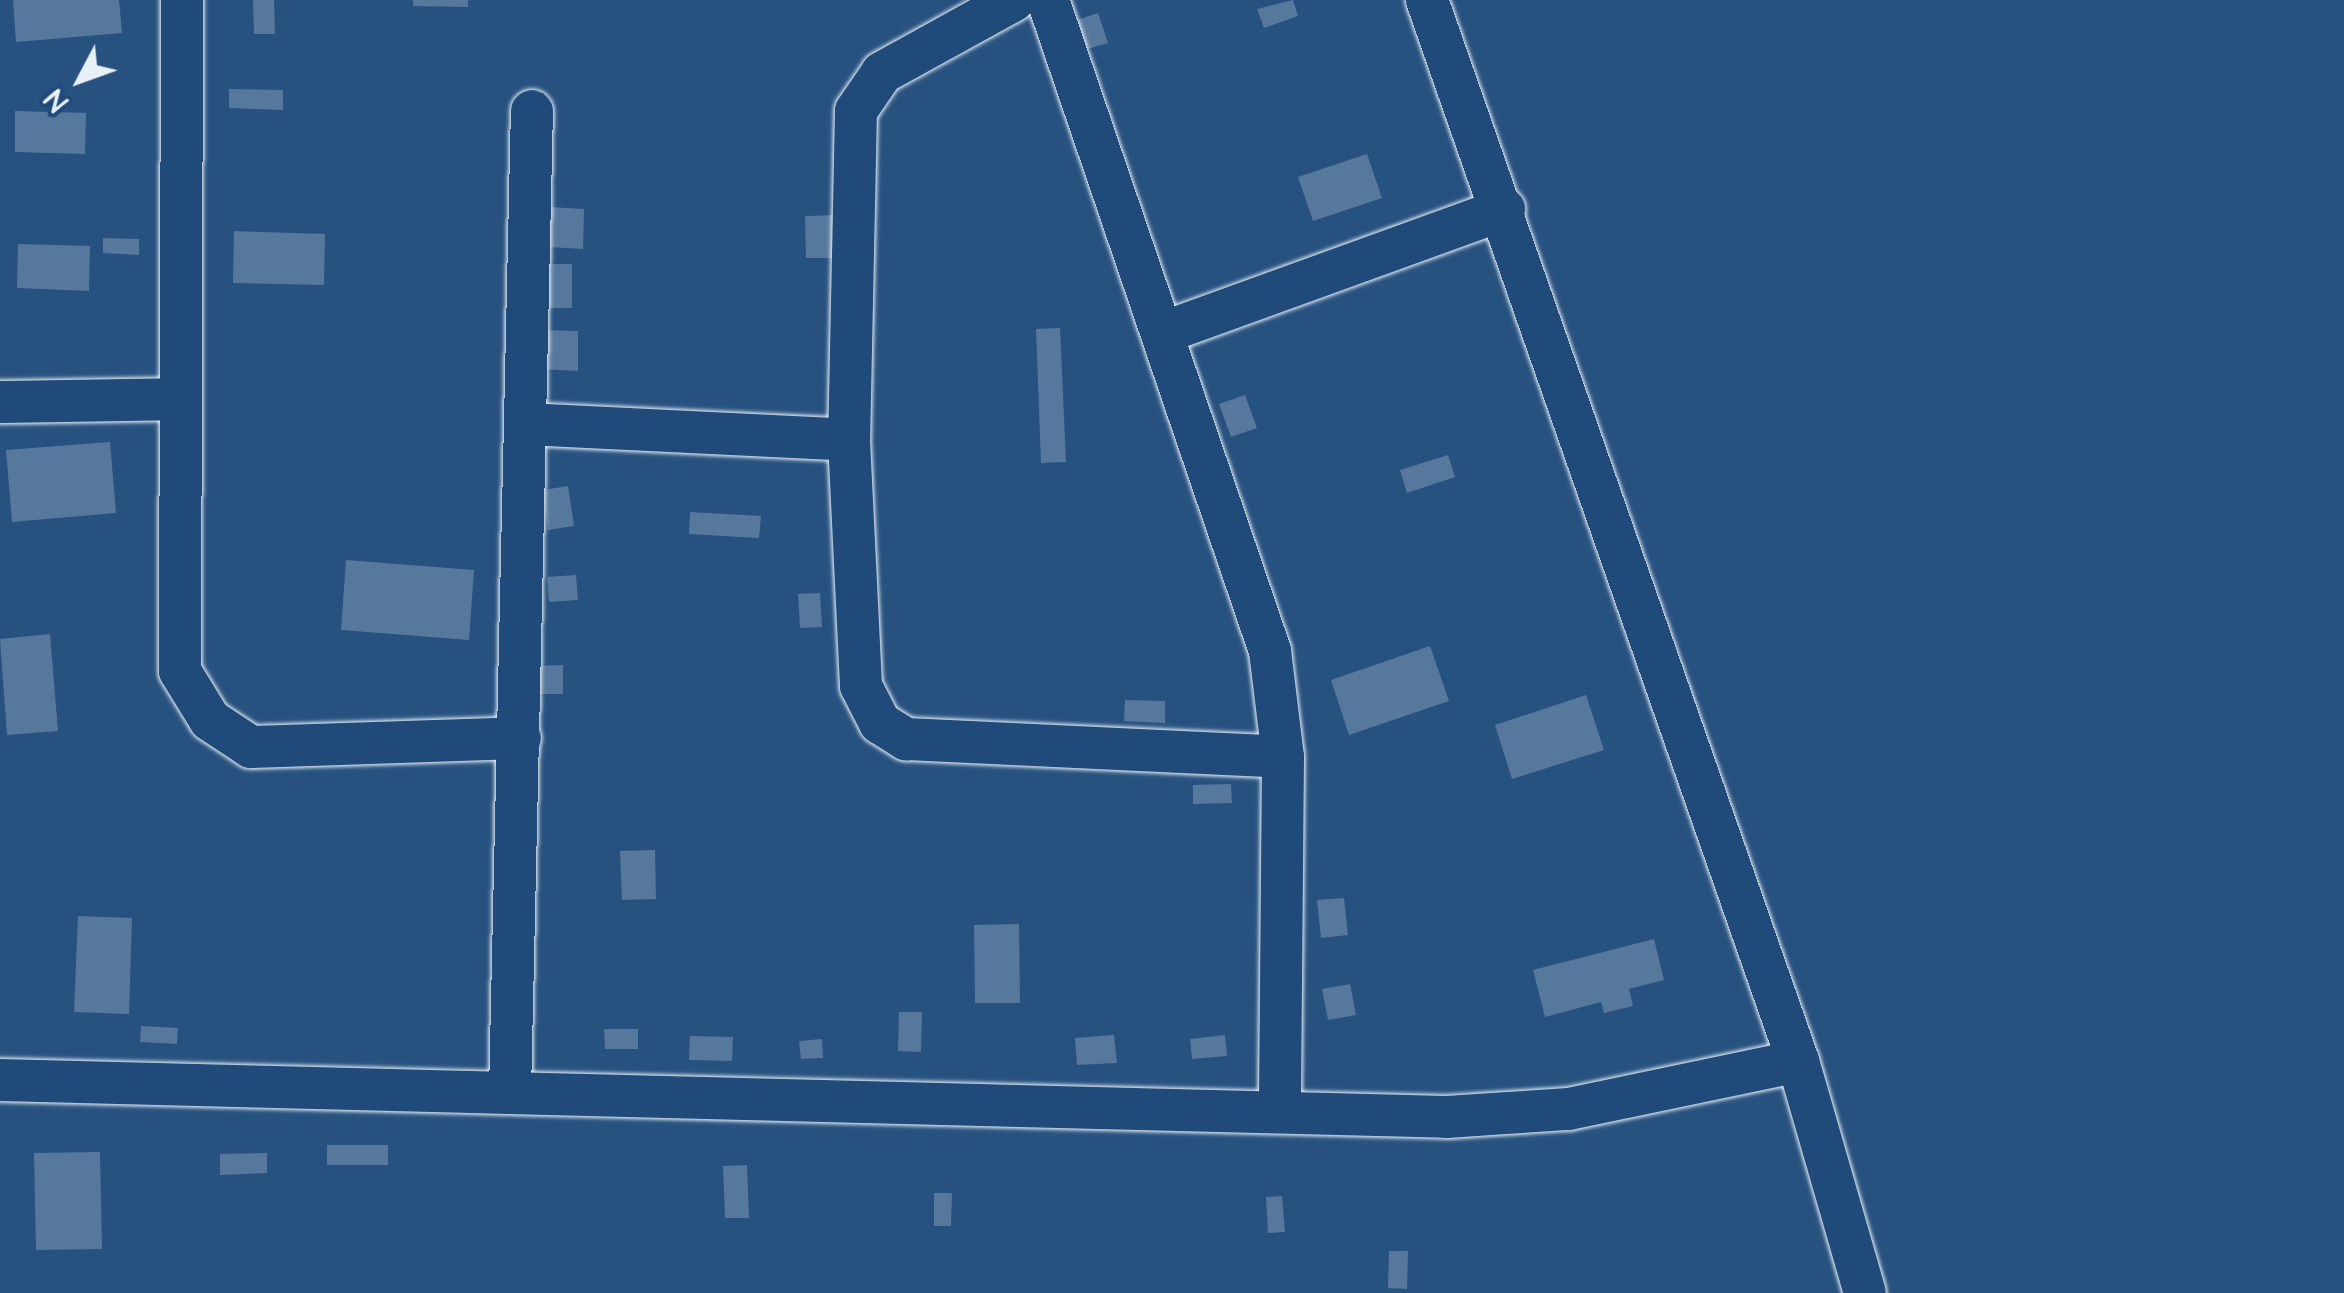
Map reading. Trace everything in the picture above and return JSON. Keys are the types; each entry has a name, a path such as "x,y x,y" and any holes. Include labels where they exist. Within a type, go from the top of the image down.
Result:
{"street":[{"path":"182,0 180,671 210,720 251,747 520,738"},
{"path":"1014,0 882,74 856,112 849,440 861,686 880,723 906,739 1283,757"},
{"path":"1048,0 1270,651 1283,757 1280,1112"},
{"path":"1427,0 1504,209 1798,1061 1865,1293"},
{"path":"510,1093 532,111"},
{"path":"1162,332 1504,209"},
{"path":"0,402 181,399"},
{"path":"526,424 849,440"},
{"path":"0,1080 1447,1117 1569,1109 1798,1061"}],"building":[{"path":"13,0 119,0 122,33 16,42"},
{"path":"253,0 274,0 275,34 254,34"},
{"path":"413,0 468,0 468,7 413,6"},
{"path":"1293,0 1298,16 1264,28 1257,9"},
{"path":"1098,13 1108,43 1087,49 1077,20"},
{"path":"229,89 283,90 283,110 229,108"},
{"path":"15,111 86,113 85,154 15,152"},
{"path":"1367,154 1382,198 1313,221 1298,177"},
{"path":"550,207 584,209 583,249 549,247"},
{"path":"840,215 841,258 806,258 805,216"},
{"path":"234,231 325,234 324,285 233,283"},
{"path":"103,238 139,239 139,255 103,253"},
{"path":"18,244 90,246 89,291 17,288"},
{"path":"540,264 572,264 572,308 540,308"},
{"path":"1060,328 1066,462 1041,463 1036,329"},
{"path":"541,330 578,331 578,371 540,369"},
{"path":"1245,395 1257,428 1231,437 1219,404"},
{"path":"110,442 116,513 12,522 6,450"},
{"path":"1448,455 1455,477 1407,493 1400,470"},
{"path":"568,486 574,526 548,530 543,490"},
{"path":"690,512 761,516 759,538 689,534"},
{"path":"346,560 474,570 469,640 341,630"},
{"path":"576,575 578,600 549,602 547,577"},
{"path":"820,593 822,627 800,628 798,594"},
{"path":"50,634 58,731 7,735 0,639"},
{"path":"1430,646 1449,701 1349,735 1331,680"},
{"path":"563,665 563,694 538,694 538,666"},
{"path":"1586,695 1604,750 1512,779 1495,725"},
{"path":"1125,700 1165,701 1165,723 1124,721"},
{"path":"1231,784 1232,803 1193,804 1193,785"},
{"path":"655,850 656,899 622,900 620,851"},
{"path":"1344,898 1348,935 1321,938 1317,900"},
{"path":"78,916 132,918 129,1014 74,1012"},
{"path":"1019,924 1020,1003 975,1003 974,925"},
{"path":"1654,939 1664,980 1629,989 1633,1006 1604,1013 1601,1002 1545,1017 1533,970"},
{"path":"1350,984 1356,1015 1328,1020 1322,989"},
{"path":"899,1012 922,1012 921,1052 898,1051"},
{"path":"141,1026 178,1028 177,1044 140,1042"},
{"path":"604,1029 638,1029 638,1049 605,1049"},
{"path":"1114,1035 1117,1063 1077,1065 1075,1038"},
{"path":"1225,1035 1227,1056 1192,1059 1190,1039"},
{"path":"690,1036 733,1037 732,1061 689,1060"},
{"path":"822,1039 823,1058 801,1059 799,1041"},
{"path":"327,1145 388,1145 388,1165 327,1165"},
{"path":"100,1152 102,1249 36,1250 34,1153"},
{"path":"267,1153 267,1173 220,1175 220,1154"},
{"path":"747,1165 749,1218 725,1218 723,1166"},
{"path":"934,1193 952,1193 951,1226 934,1226"},
{"path":"1282,1196 1285,1232 1268,1233 1266,1197"},
{"path":"1389,1251 1408,1251 1407,1289 1388,1288"}]}
